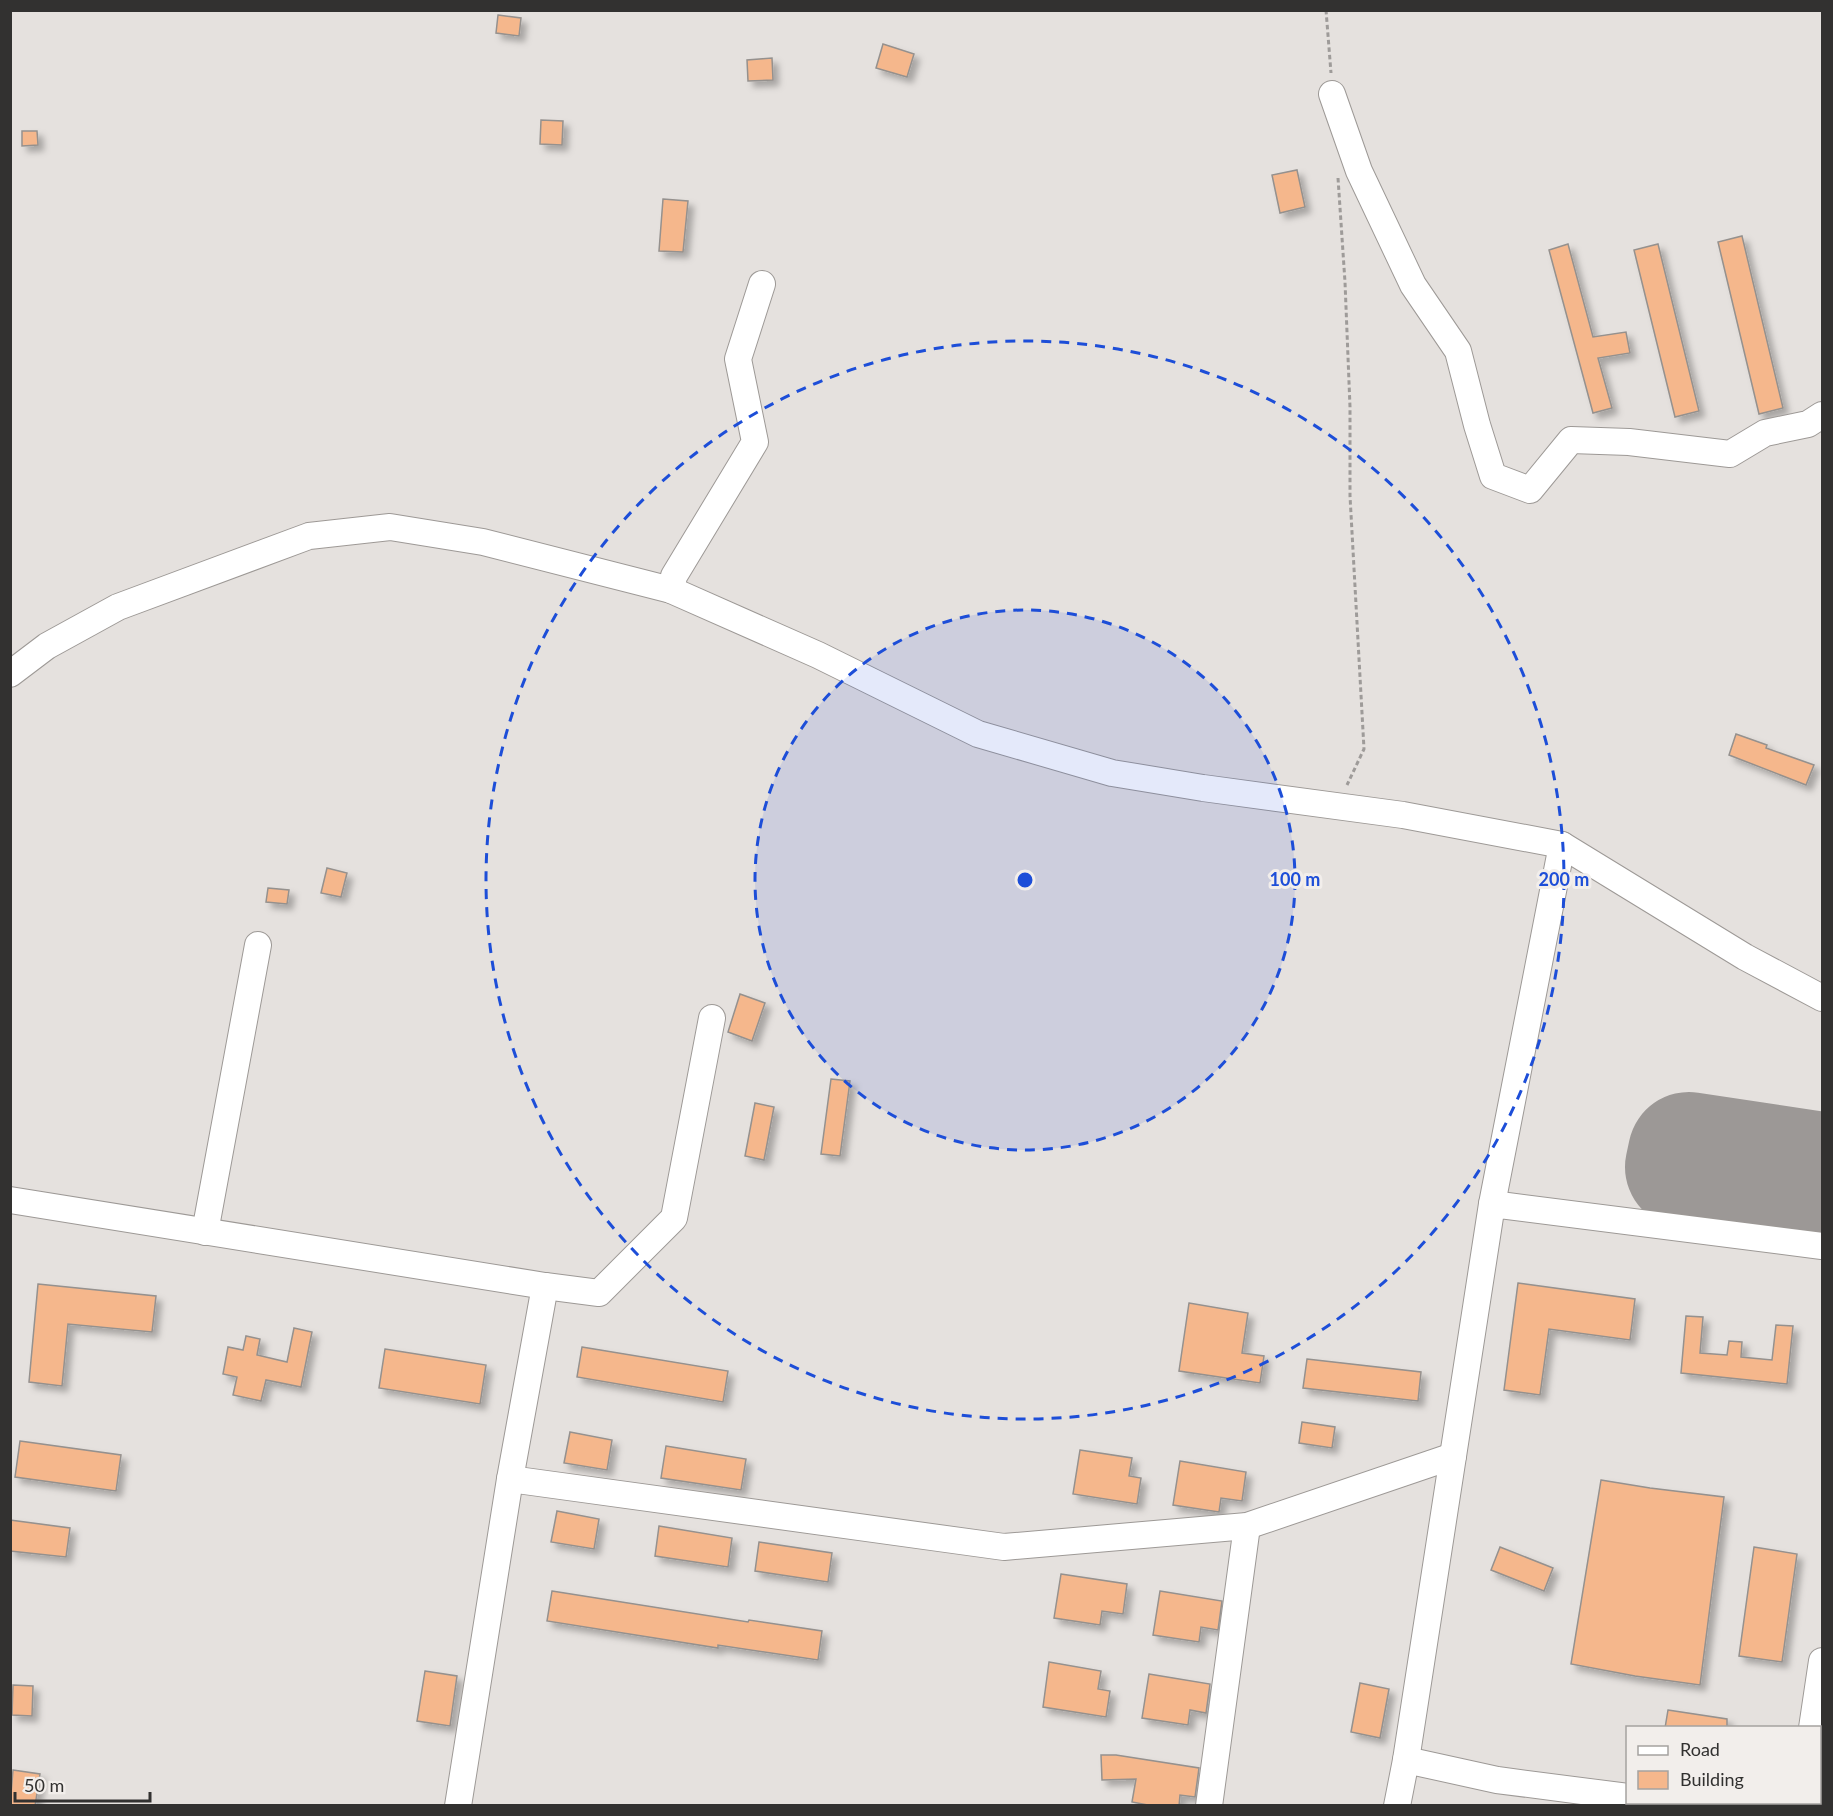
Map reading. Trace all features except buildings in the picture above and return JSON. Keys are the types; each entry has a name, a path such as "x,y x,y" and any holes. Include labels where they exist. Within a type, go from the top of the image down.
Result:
{"street":[{"path":"1332,94 1359,171 1413,285 1458,351 1493,476 1530,490 1571,440 1629,442 1730,454 1765,433 1808,424 1822,416"},
{"path":"671,590 674,576 754,442 738,359 762,284"},
{"path":"10,674 46,646 118,607 309,536 390,527 483,542 671,590 818,655 978,734 1112,773 1203,788 1403,815 1562,845 1745,957 1822,998"},
{"path":"1397,1806 1492,1204 1562,845"},
{"path":"205,1232 258,945"},
{"path":"10,1200 599,1293 674,1218 712,1018"},
{"path":"1492,1204 1822,1246"},
{"path":"458,1806 510,1479 544,1286"},
{"path":"510,1479 1004,1547 1247,1526 1453,1456"},
{"path":"1209,1806 1247,1526"},
{"path":"1812,1726 1822,1661"},
{"path":"1406,1760 1497,1780 1626,1797"},
{"path":"1673,1804 1688,1806"}],"path":[{"path":"1326,10 1332,94"},
{"path":"1338,176 1350,407 1350,496 1364,749 1338,806"}],"runway":[{"path":"1822,1173 1689,1153 1686,1167 1822,1188"}]}
